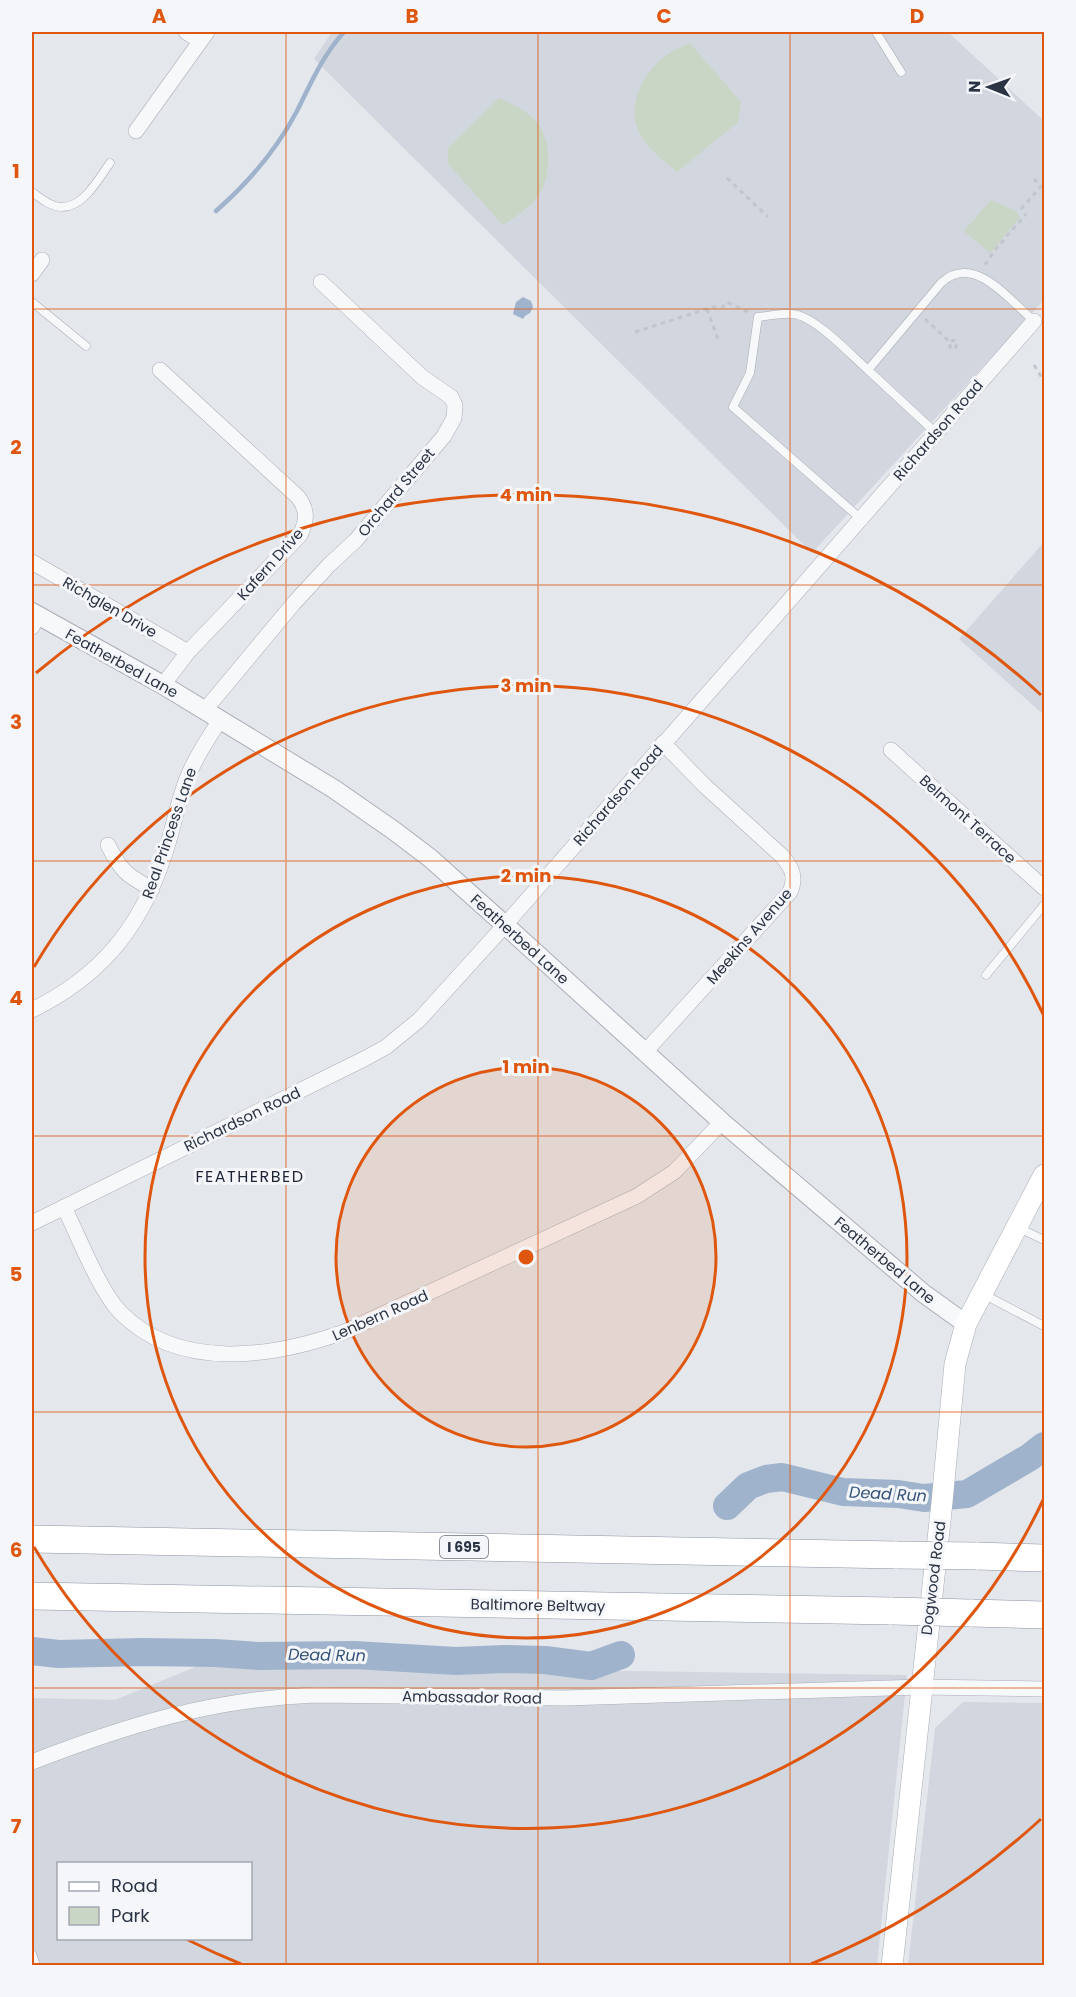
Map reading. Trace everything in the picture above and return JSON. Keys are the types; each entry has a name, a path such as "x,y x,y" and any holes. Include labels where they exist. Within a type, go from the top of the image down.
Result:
{"highway":[{"name":"I 695","path":"32,1539 1044,1558"},
{"name":"Baltimore Beltway","path":"32,1596 1044,1615"}],"main road":[{"name":"Dogwood Road","path":"892,1965 943,1497 955,1364 966,1324 1044,1175"}],"street":[{"path":"136,130 203,36 186,32"},
{"path":"32,274 42,260"},
{"name":"Orchard Street","path":"205,710 294,603 356,540 444,436 454,418 456,405 451,397 422,377 321,282"},
{"name":"Richardson Road","path":"32,1223 386,1047 418,1020 505,925 1034,321"},
{"name":"Kafern Drive","path":"160,370 298,497 304,504 306,516 300,535 188,652 164,685"},
{"name":"Richglen Drive","path":"32,562 188,652"},
{"name":"Featherbed Lane","path":"33,618 164,685 334,789 393,830 430,858 722,1122 922,1293 966,1324"},
{"name":"Real Princess Lane","path":"32,1010 57,997 104,960 125,937 140,914 164,859 182,792 191,769 220,720"},
{"name":"Meekins Avenue","path":"645,1053 790,892 794,875 782,856 705,786 663,743"},
{"name":"Belmont Terrace","path":"891,750 1044,888"},
{"path":"108,844 119,867 129,877 152,889"},
{"name":"Lenbern Road","path":"64,1207 103,1285 119,1310 141,1330 163,1342 184,1349 217,1354 286,1349 317,1342 344,1332 637,1197 675,1172 722,1122"},
{"name":"Ambassador Road","path":"32,1762 93,1738 156,1719 236,1702 282,1696 565,1698 921,1687 1044,1689"}],"lane":[{"path":"876,32 901,72"},
{"path":"32,192 45,202 62,207 75,203 85,196 110,163"},
{"path":"868,370 941,283 955,273 966,272 988,281 1034,321"},
{"path":"32,302 86,346"},
{"path":"861,519 733,407 750,373 758,317 792,314 804,316 868,370 935,432"},
{"path":"986,975 1044,905"},
{"path":"1017,1227 1044,1240"},
{"path":"982,1294 1044,1326"},
{"path":"32,1954 36,1965"}],"path":[{"path":"727,178 768,217"},
{"path":"1021,209 1043,185 1034,179"},
{"path":"985,265 1026,214"},
{"path":"635,332 687,314 723,307 727,302 758,317"},
{"path":"707,309 719,342"},
{"path":"925,319 950,342"},
{"path":"1034,365 1044,381"}],"shaded area":[{"path":"332,32 948,32 1044,121 1044,300 812,553 314,59"},
{"path":"1044,542 1044,715 959,639"},
{"path":"200,1665 907,1675 877,1965 32,1966 32,1698 115,1700"},
{"path":"963,1702 1044,1703 1044,1965 908,1965 935,1728"}],"green space":[{"path":"690,43 741,102 738,122 677,172 643,139 637,128 635,104 644,81 659,61 669,53"},
{"path":"499,98 523,110 541,127 545,136 548,157 546,178 539,195 527,208 503,225 448,164 448,148"},
{"path":"991,200 1016,211 1020,217 990,253 964,231"}],"water":[{"path":"523,297 531,301 533,307 523,319 513,314 516,302"}],"waterway":[{"path":"216,211 239,189 271,152 289,125 324,60 344,32"},
{"name":"Dead Run","path":"727,1506 748,1486 766,1479 782,1477 843,1492 898,1494 924,1498 967,1494 1030,1457 1044,1446"},
{"name":"Dead Run","path":"32,1651 58,1654 142,1652 259,1656 354,1655 456,1661 545,1660 591,1666 621,1655"}],"district":[{"name":"FEATHERBED","path":"250,1176"}]}
